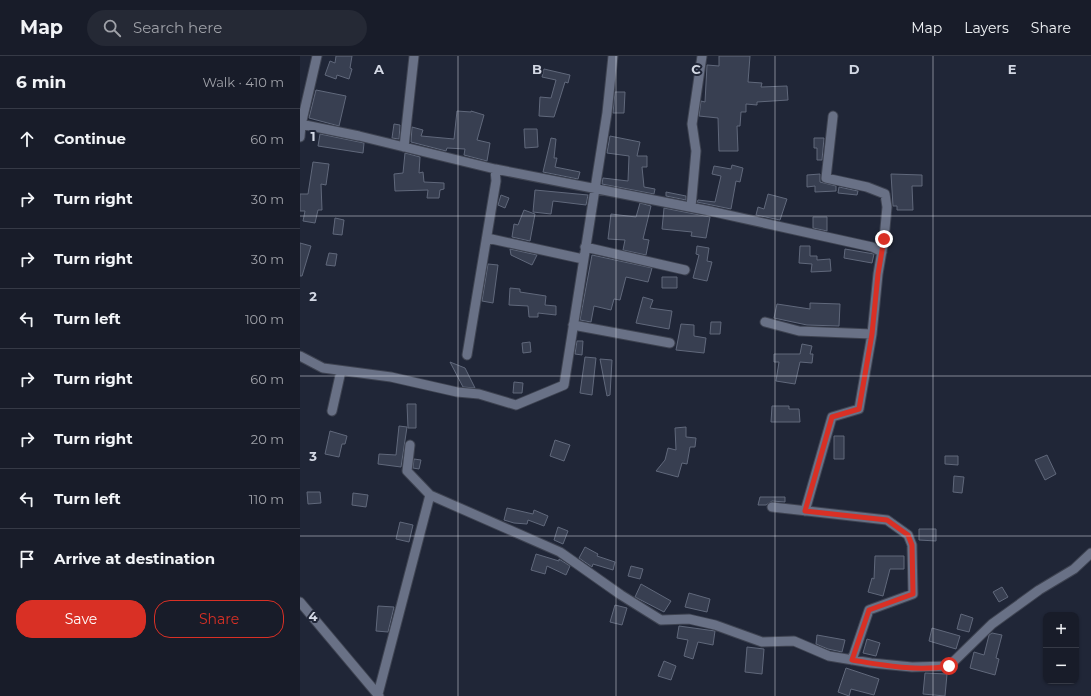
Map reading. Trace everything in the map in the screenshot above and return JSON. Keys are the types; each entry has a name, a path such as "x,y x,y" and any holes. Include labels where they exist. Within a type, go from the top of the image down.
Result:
{"street":[{"path":"300,137 301,124 317,56"},
{"path":"404,147 414,56"},
{"path":"300,356 322,368 391,377 457,392 479,394 516,405 564,385 606,113 613,56"},
{"path":"691,207 696,151 692,124 702,56"},
{"path":"805,511 832,417 859,409 872,334 887,207 885,194 867,187 826,178 833,116"},
{"path":"301,124 495,169 691,207 866,246 882,252"},
{"path":"467,355 496,181 495,169"},
{"path":"487,238 583,259"},
{"path":"585,247 685,270"},
{"path":"765,322 799,331 872,334"},
{"path":"573,325 670,343"},
{"path":"332,411 341,371"},
{"path":"410,445 407,471 430,495 560,552 621,595 662,620 689,619 715,625 762,642 794,641 829,656 852,660 912,668 938,668 949,666 992,624 1039,590 1074,569 1091,553"},
{"path":"378,695 430,495"},
{"path":"772,507 887,520 908,535 912,545 913,594 869,610 852,660"},
{"path":"300,602 378,695"}],"building":[{"path":"336,56 352,56 350,68 352,69 349,79 337,75 336,79 325,75 330,61 335,63"},
{"path":"719,56 750,56 748,82 762,83 761,87 787,86 788,100 757,102 757,105 746,104 746,112 741,112 740,126 737,126 738,151 719,151 718,118 699,116 701,101 705,102 707,65 719,66"},
{"path":"544,69 570,75 568,83 565,82 554,117 539,116 540,97 551,98 556,80 542,77"},
{"path":"316,90 346,96 339,126 309,118"},
{"path":"615,92 625,92 624,113 613,113"},
{"path":"457,111 471,111 484,115 477,140 490,143 487,161 464,155 465,149 447,148 446,151 411,142 412,127 423,130 421,136 454,139"},
{"path":"394,124 400,125 399,139 392,138"},
{"path":"524,129 537,129 538,147 525,148"},
{"path":"320,134 364,143 363,153 318,146"},
{"path":"610,136 640,142 637,156 647,156 647,167 642,167 644,187 655,189 654,194 602,184 603,178 628,181 629,156 607,153"},
{"path":"551,138 556,139 554,158 557,158 555,167 580,172 578,179 543,172"},
{"path":"814,138 824,138 822,160 817,160 817,148 814,148"},
{"path":"405,153 420,157 419,173 423,172 424,182 444,183 444,189 440,190 439,198 427,198 428,190 395,191 394,174 403,173"},
{"path":"313,162 329,164 326,185 321,184 322,210 318,210 315,223 303,221 305,211 300,211 300,194 308,194"},
{"path":"732,165 743,168 740,182 736,181 731,209 697,202 698,200 715,202 721,176 712,174 714,166 731,169"},
{"path":"820,174 820,182 836,186 836,191 815,192 815,186 807,187 807,175"},
{"path":"891,174 922,175 922,186 912,186 913,210 897,210 897,206 893,206"},
{"path":"839,187 858,191 857,195 838,193"},
{"path":"535,190 588,195 586,205 553,201 551,214 533,212"},
{"path":"666,192 686,196 686,200 666,196"},
{"path":"768,194 787,199 780,220 756,215 758,207 764,209"},
{"path":"501,195 509,198 505,208 498,205"},
{"path":"640,203 651,206 643,239 649,240 646,255 623,250 625,240 608,239 611,214 636,217"},
{"path":"664,208 710,217 706,238 691,236 692,232 662,229"},
{"path":"524,210 535,214 530,241 512,237 514,224 518,225"},
{"path":"813,217 827,217 827,231 813,228"},
{"path":"335,218 344,220 342,235 333,234"},
{"path":"300,243 311,246 302,276 300,276"},
{"path":"697,246 709,248 707,261 712,262 707,281 693,278 699,255 696,254"},
{"path":"800,246 810,246 810,256 817,256 817,260 830,259 831,271 811,272 812,264 799,263"},
{"path":"510,249 537,255 532,265 511,255"},
{"path":"845,249 874,254 872,263 844,258"},
{"path":"329,253 337,254 335,266 326,265"},
{"path":"592,255 652,268 648,282 626,277 620,300 614,299 611,310 594,306 591,322 580,320"},
{"path":"488,264 498,265 493,303 482,301"},
{"path":"662,277 677,277 677,288 662,288"},
{"path":"510,288 520,289 520,292 546,296 545,305 556,306 556,315 538,313 538,317 529,317 528,306 509,305"},
{"path":"643,297 653,300 650,308 672,311 669,329 636,323"},
{"path":"810,303 840,304 839,326 807,325 774,318 777,304 810,309"},
{"path":"711,322 721,322 720,334 710,334"},
{"path":"681,324 694,325 694,336 706,338 704,353 676,350"},
{"path":"577,341 583,341 582,355 575,354"},
{"path":"530,342 531,352 523,353 522,343"},
{"path":"802,344 812,346 810,354 813,354 812,363 800,362 795,384 776,381 779,362 774,362 774,354 800,354"},
{"path":"585,357 596,358 592,395 580,393"},
{"path":"600,359 612,360 610,395 607,396"},
{"path":"450,362 465,368 475,388 463,387"},
{"path":"514,382 523,383 522,393 513,393"},
{"path":"407,404 416,404 416,428 408,428"},
{"path":"772,406 789,406 789,409 799,409 800,422 771,422"},
{"path":"399,426 407,427 401,467 378,464 379,454 396,455"},
{"path":"686,427 686,437 696,438 695,447 690,447 687,464 682,463 678,477 656,471 665,460 668,448 676,450 675,428"},
{"path":"330,431 347,436 345,444 342,444 339,457 325,454"},
{"path":"834,436 844,436 844,459 834,459"},
{"path":"555,440 570,445 564,461 550,456"},
{"path":"1047,455 1056,474 1045,480 1035,460"},
{"path":"945,456 958,456 958,465 945,464"},
{"path":"414,459 421,460 419,469 413,468"},
{"path":"954,476 964,477 962,493 953,492"},
{"path":"307,492 320,492 321,503 308,504"},
{"path":"353,493 368,495 366,507 352,505"},
{"path":"760,497 785,497 785,502 772,501 766,505 758,505"},
{"path":"507,508 533,514 534,510 548,516 544,526 528,520 527,524 514,523 504,520"},
{"path":"400,522 413,525 409,542 396,539"},
{"path":"558,527 568,531 563,544 554,540"},
{"path":"919,529 936,529 936,541 919,540"},
{"path":"585,547 598,554 597,556 615,562 613,570 593,564 592,567 579,558"},
{"path":"536,554 559,561 559,559 570,566 566,575 547,566 545,574 531,570"},
{"path":"875,556 904,556 904,569 890,569 883,596 868,592 872,578 874,579"},
{"path":"631,566 643,569 640,579 628,576"},
{"path":"641,584 671,601 664,612 635,597"},
{"path":"1002,587 1008,597 999,602 993,592"},
{"path":"689,593 710,599 707,612 685,607"},
{"path":"615,605 627,608 622,625 610,622"},
{"path":"378,606 394,607 388,632 376,631"},
{"path":"961,614 973,618 969,632 957,629"},
{"path":"679,626 715,631 713,645 698,642 693,659 684,656 688,640 677,638"},
{"path":"932,628 960,636 956,649 929,641"},
{"path":"992,633 1002,635 996,658 999,659 995,675 970,668 974,652 984,655 989,635"},
{"path":"817,635 845,640 842,652 828,649 816,644"},
{"path":"867,639 880,643 876,656 863,653"},
{"path":"747,647 764,649 762,674 745,672"},
{"path":"664,661 676,666 671,680 658,676"},
{"path":"846,668 879,679 874,695 851,689 849,696 838,692"},
{"path":"925,673 947,674 945,696 923,694"}],"route":[{"path":"884,239 878,274 872,334 864,372 859,409 832,417 805,511 864,516 887,520 908,535 912,545 913,594 869,610 852,660 912,668 938,668 949,666"}]}
